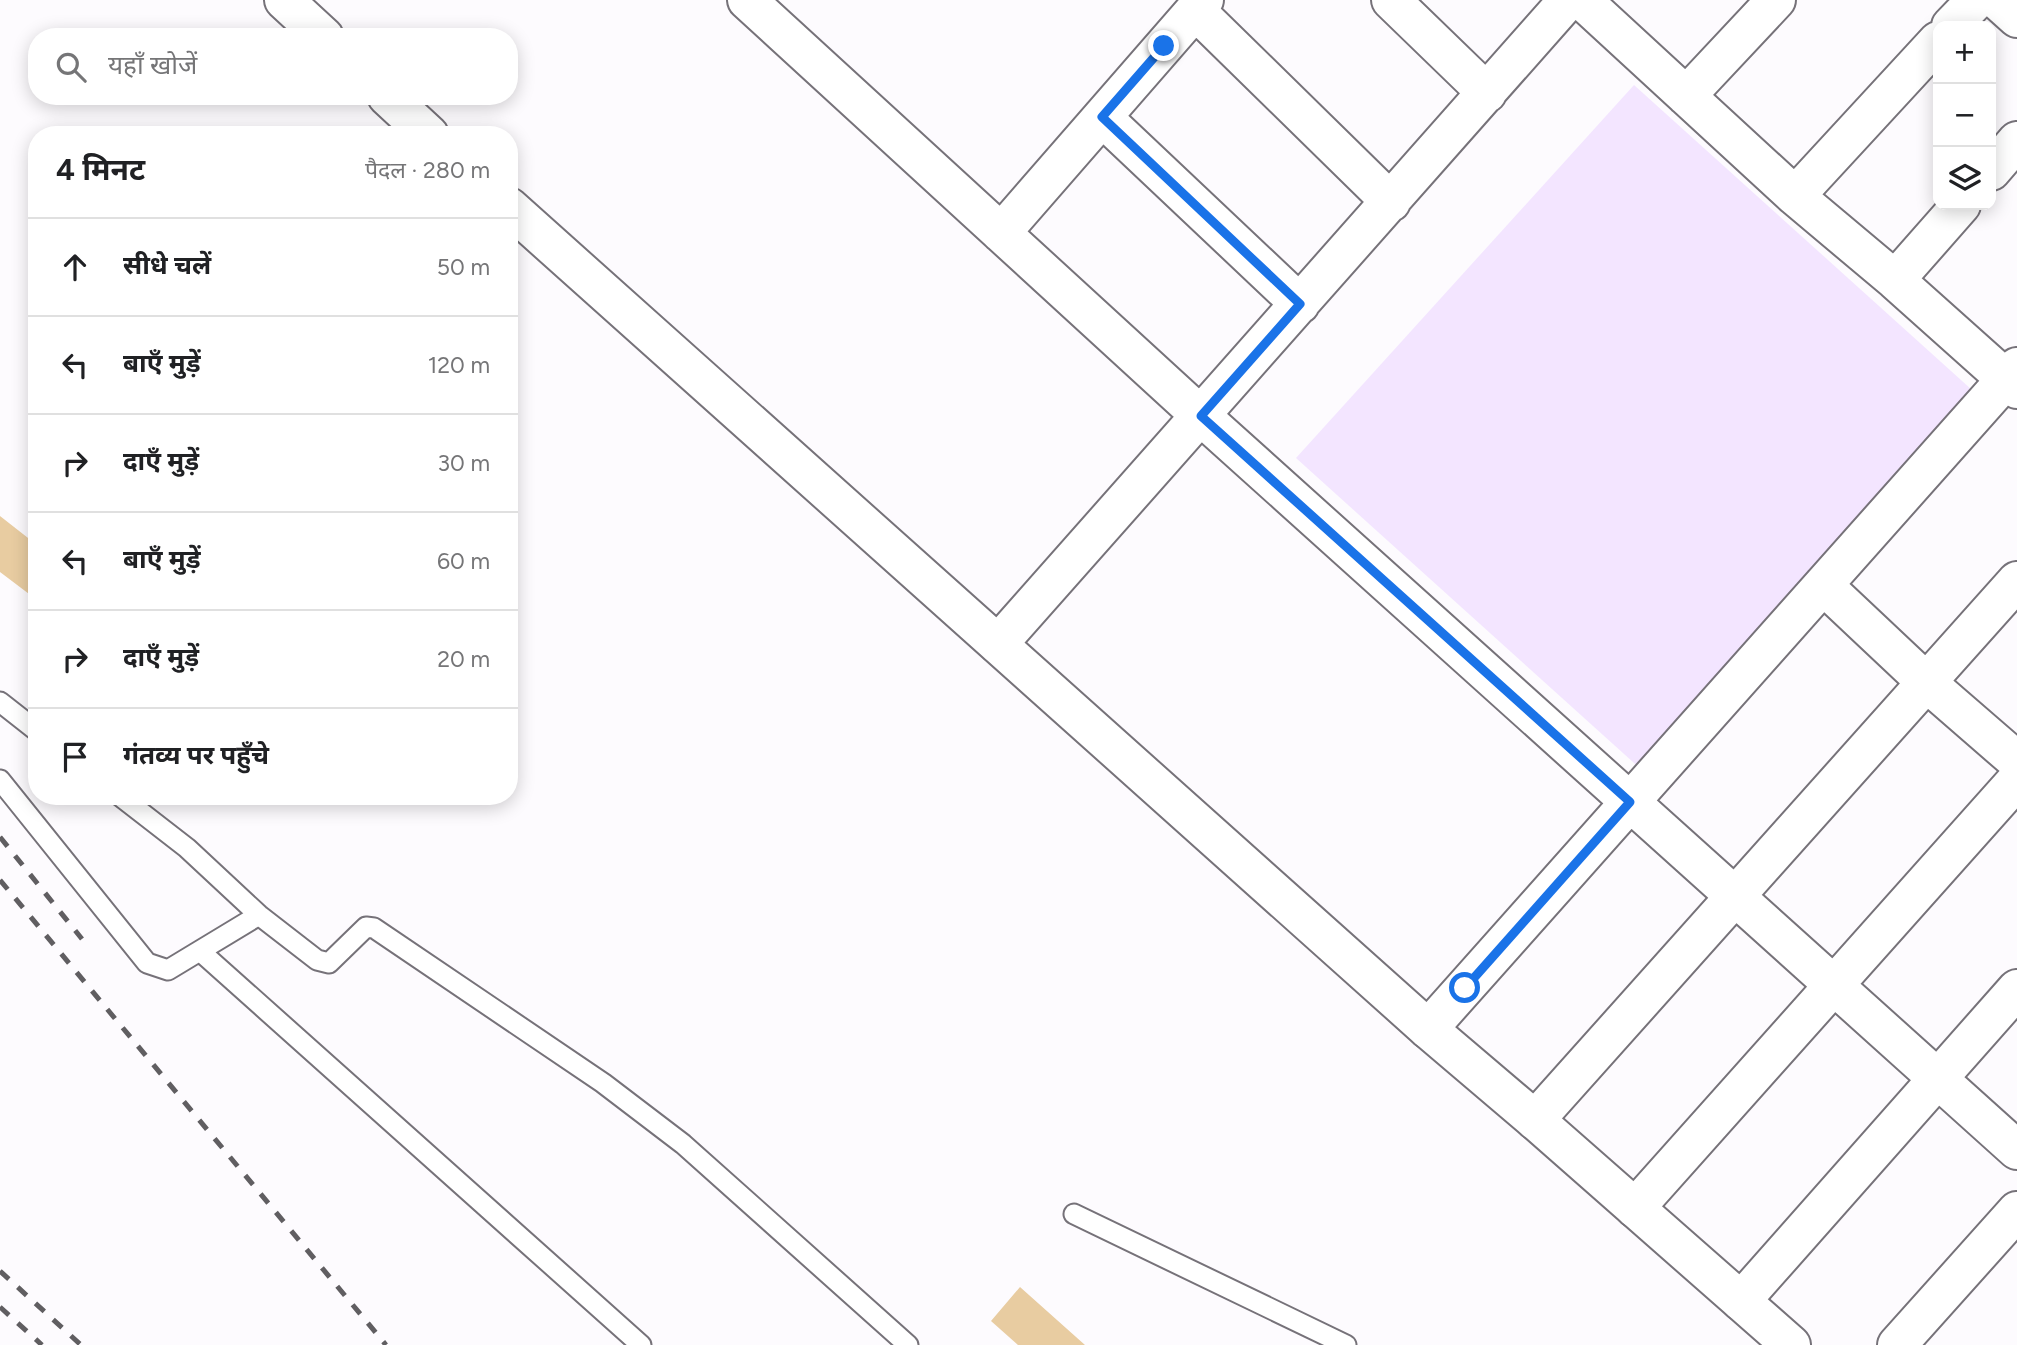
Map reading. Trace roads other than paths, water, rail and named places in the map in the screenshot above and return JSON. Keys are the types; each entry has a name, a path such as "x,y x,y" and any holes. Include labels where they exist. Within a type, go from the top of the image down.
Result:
{"street":[{"path":"284,0 314,28"},
{"path":"747,0 1201,416 2017,1150"},
{"path":"1391,0 1488,93"},
{"path":"998,644 1569,0"},
{"path":"1428,1029 1823,585 2013,378 1795,196 1582,0"},
{"path":"1686,96 1776,0"},
{"path":"1956,21 1976,0"},
{"path":"1997,0 2017,18"},
{"path":"1001,233 1199,5 1391,202"},
{"path":"1795,196 1933,46"},
{"path":"397,105 419,126"},
{"path":"1102,117 1300,304"},
{"path":"1996,165 2017,141"},
{"path":"1895,280 1957,210"},
{"path":"518,215 1428,1029 1791,1345"},
{"path":"1535,1120 2017,581"},
{"path":"1823,585 1926,682 2017,761"},
{"path":"1635,1208 2017,780"},
{"path":"1741,1301 2017,989"},
{"path":"1897,1345 2017,1211"}],"lane":[{"path":"0,702 28,724"},
{"path":"0,780 147,963 168,970 259,915"},
{"path":"132,805 187,848 259,915 317,960 329,963 366,928 374,928 603,1083 683,1144 908,1345"},
{"path":"201,951 641,1345"},
{"path":"1074,1214 1346,1345"}],"railway":[{"path":"0,837 82,939"},
{"path":"0,880 386,1345"},
{"path":"0,1271 81,1345"},
{"path":"0,1307 42,1345"}]}
